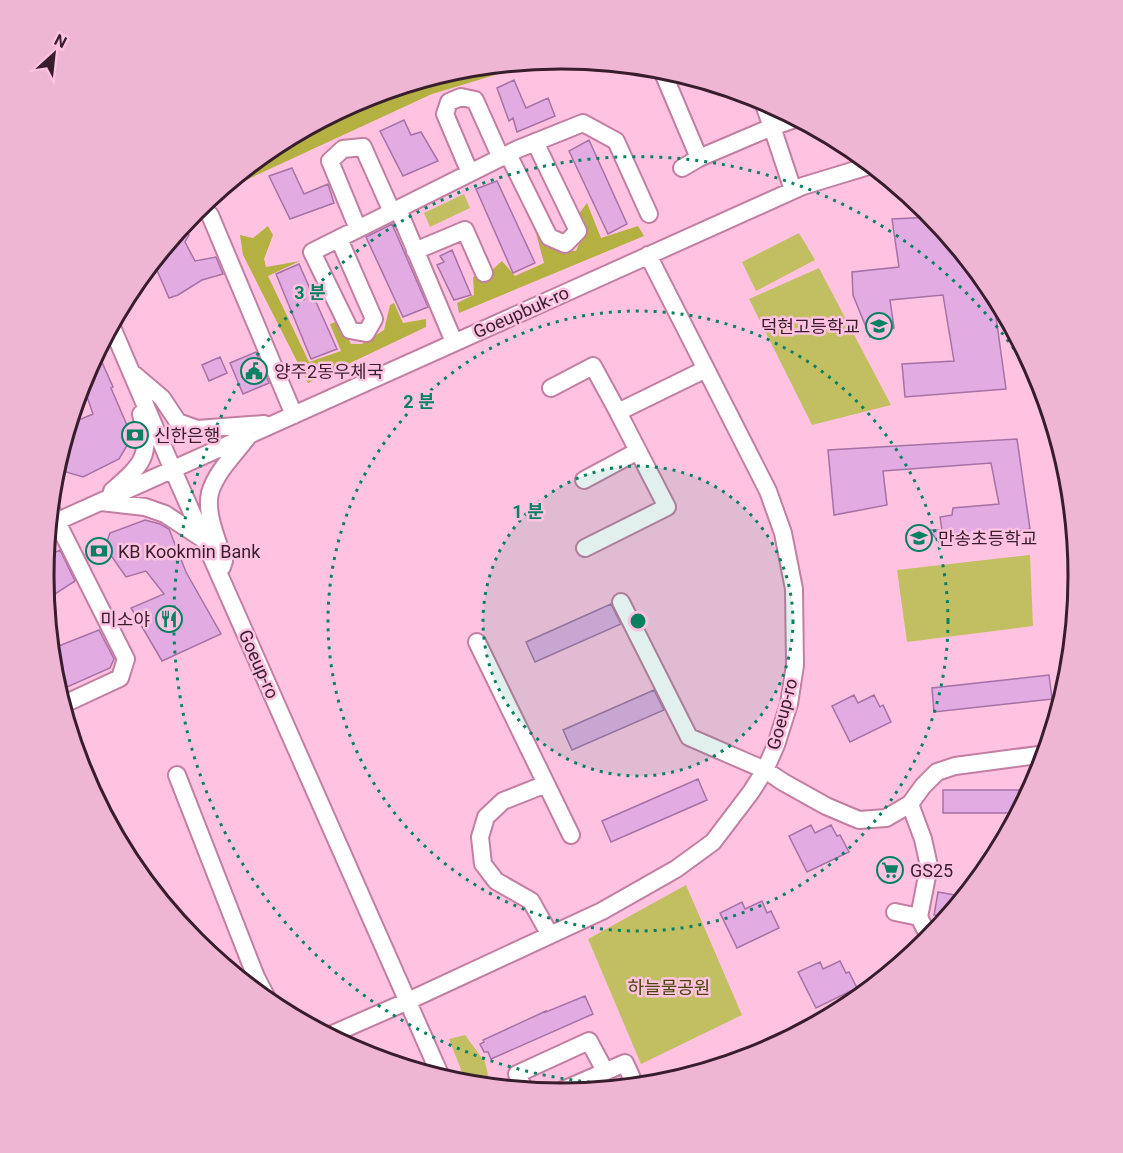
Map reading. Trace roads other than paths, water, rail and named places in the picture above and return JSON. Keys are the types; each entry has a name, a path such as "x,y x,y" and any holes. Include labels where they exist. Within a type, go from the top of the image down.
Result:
{"street":[{"path":"666,80 699,158"},
{"path":"470,173 445,114 449,102 461,98 475,100 549,237 565,244 578,231 535,142"},
{"path":"767,113 794,190"},
{"path":"682,168 699,158 787,122"},
{"path":"339,239 374,318 366,333 350,330 312,252 505,155 583,123 616,141 649,214"},
{"path":"358,229 330,161 342,149 363,147 415,251 454,342"},
{"name":"Goeupbuk-ro","path":"57,516 100,502 173,470 794,190 862,168"},
{"path":"210,215 294,415"},
{"path":"415,251 465,230 484,273"},
{"name":"Goeup-ro","path":"337,1032 602,911 676,869 713,842 765,770 776,745 789,704 794,675 796,627 794,589 783,533 768,491 648,255"},
{"name":"Goeup-ro","path":"115,335 437,1069"},
{"path":"128,364 162,398 178,422 197,429 276,423"},
{"path":"100,502 135,471 145,455 145,431 128,364"},
{"path":"550,388 593,366 668,507 585,548"},
{"path":"618,412 706,369"},
{"path":"220,576 224,561 211,516 210,494 219,473 250,435"},
{"path":"584,480 638,451"},
{"path":"100,502 145,507 165,514 203,539"},
{"path":"56,527 126,659 120,678 70,701"},
{"path":"621,602 689,737 765,770 800,792 859,820 886,818 910,804 937,772 955,766 1036,755"},
{"path":"477,642 571,836"},
{"path":"177,775 250,976"},
{"path":"546,784 503,801 486,817 480,837 483,864 496,881 531,901 550,935"},
{"path":"910,804 923,839 929,866 919,917 925,930"},
{"path":"895,912 919,917"},
{"path":"521,1082 517,1074 589,1041 604,1071"},
{"path":"577,1084 625,1063 632,1079"}],"place":[{"name":"덕현고등학교","path":"879,326"},
{"name":"양주2동우체국","path":"254,371"},
{"name":"신한은행","path":"135,435"},
{"name":"만송초등학교","path":"919,538"},
{"name":"KB Kookmin Bank","path":"99,551"},
{"name":"미소야","path":"169,619"},
{"name":"GS25","path":"890,870"}],"park label":[{"name":"하늘물공원","path":"669,987"}]}
